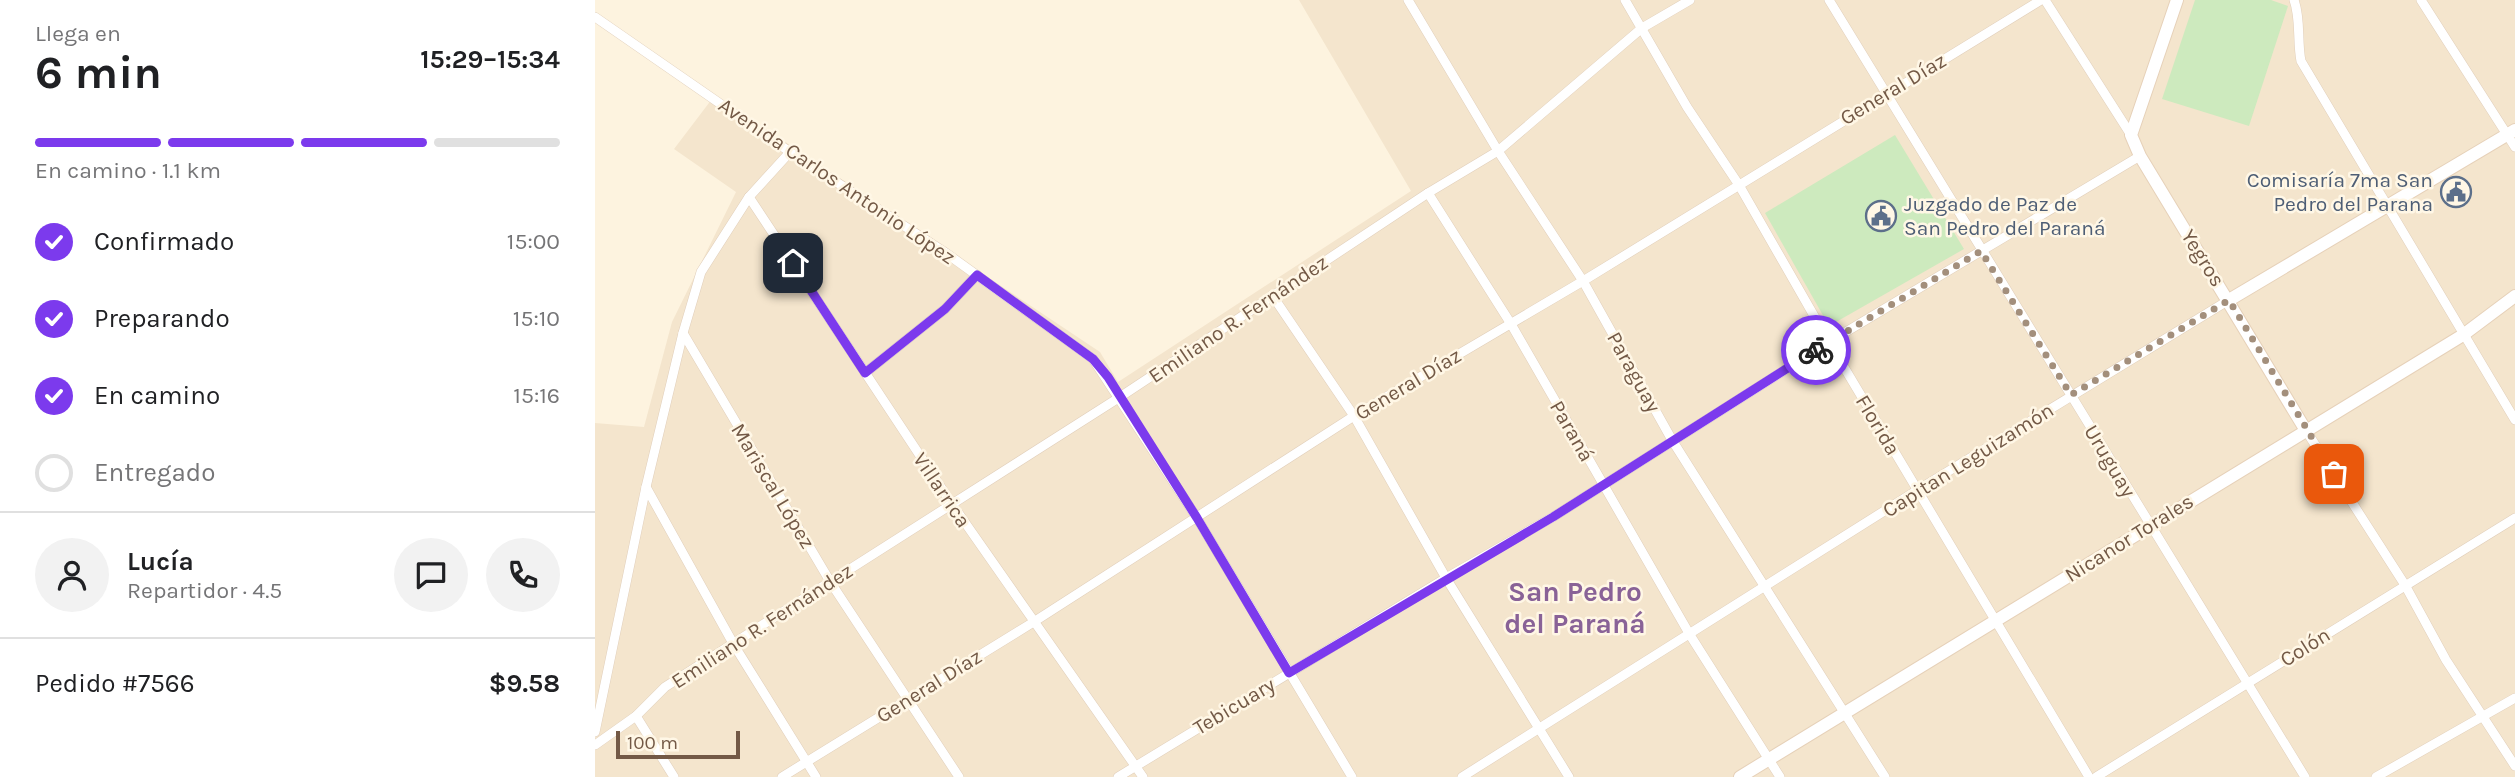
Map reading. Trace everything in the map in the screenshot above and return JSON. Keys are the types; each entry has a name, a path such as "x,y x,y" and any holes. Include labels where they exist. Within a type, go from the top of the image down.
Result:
{"street":[{"name":"Paraguay","path":"1408,0 1498,151 1583,281 1672,440 1885,777"},
{"name":"Florida","path":"1625,0 1687,107 1739,185 1916,491 2089,777"},
{"name":"Emiliano R. Fernández","path":"595,745 636,716 666,687 1120,397 1428,193 1498,151 1642,28 1690,0"},
{"name":"Uruguay","path":"1829,0 2305,777"},
{"name":"General Díaz","path":"782,777 1197,518 1354,416 1583,281 1886,93 2043,0"},
{"name":"Yegros","path":"2043,0 2131,135 2140,156 2305,429 2406,585 2446,660 2515,766"},
{"path":"2131,135 2177,0"},
{"path":"2294,0 2298,11 2297,40 2301,61 2515,421"},
{"path":"2421,0 2511,132 2515,147"},
{"name":"Avenida Carlos Antonio López","path":"595,17 790,152 977,275 1093,359 1197,518 1352,777"},
{"name":"Capitan Leguizamón","path":"1462,777 2071,395 2511,132"},
{"path":"595,732 646,487 683,333 701,272 749,197 790,152"},
{"name":"Tebicuary","path":"1118,777 1603,486 1829,342 2140,156"},
{"name":"Paraná","path":"1428,193 1511,324 1690,635 1780,777"},
{"name":"Villarrica","path":"749,197 1032,622 1143,777"},
{"path":"865,373 945,309 977,275"},
{"path":"1272,295 1354,416 1446,578 1569,777"},
{"name":"Nicanor Torales","path":"1740,777 2463,334 2515,296"},
{"name":"Mariscal López","path":"683,333 831,583 959,777"},
{"path":"646,487 734,645 816,777"},
{"name":"Colón","path":"2096,777 2515,519"},
{"path":"2376,777 2515,698"},
{"path":"636,716 674,777"}],"shaded area":[{"name":"San Pedro del Paraná","path":"1299,0 2515,0 2515,777 595,777 595,423 644,427 672,322 736,192 674,149 715,95 1100,352 1118,382 1411,191"}],"green space":[{"path":"2195,0 2271,0 2288,6 2249,126 2162,99"},
{"path":"1895,135 1964,249 1829,326 1765,213"}],"way so far":[{"path":"1816,350 1981,251 2071,395 2229,300 2334,474"}],"place":[{"name":"Comisaría 7ma San Pedro del Parana","path":"2456,192"},
{"name":"Juzgado de Paz de San Pedro del Paraná","path":"1881,216"}],"district":[{"name":"San Pedro del Paraná","path":"1575,607"}],"route":[{"path":"793,263 865,373 945,309 977,275 1093,359 1108,377 1197,518 1289,673 1553,517 1816,350"}]}
